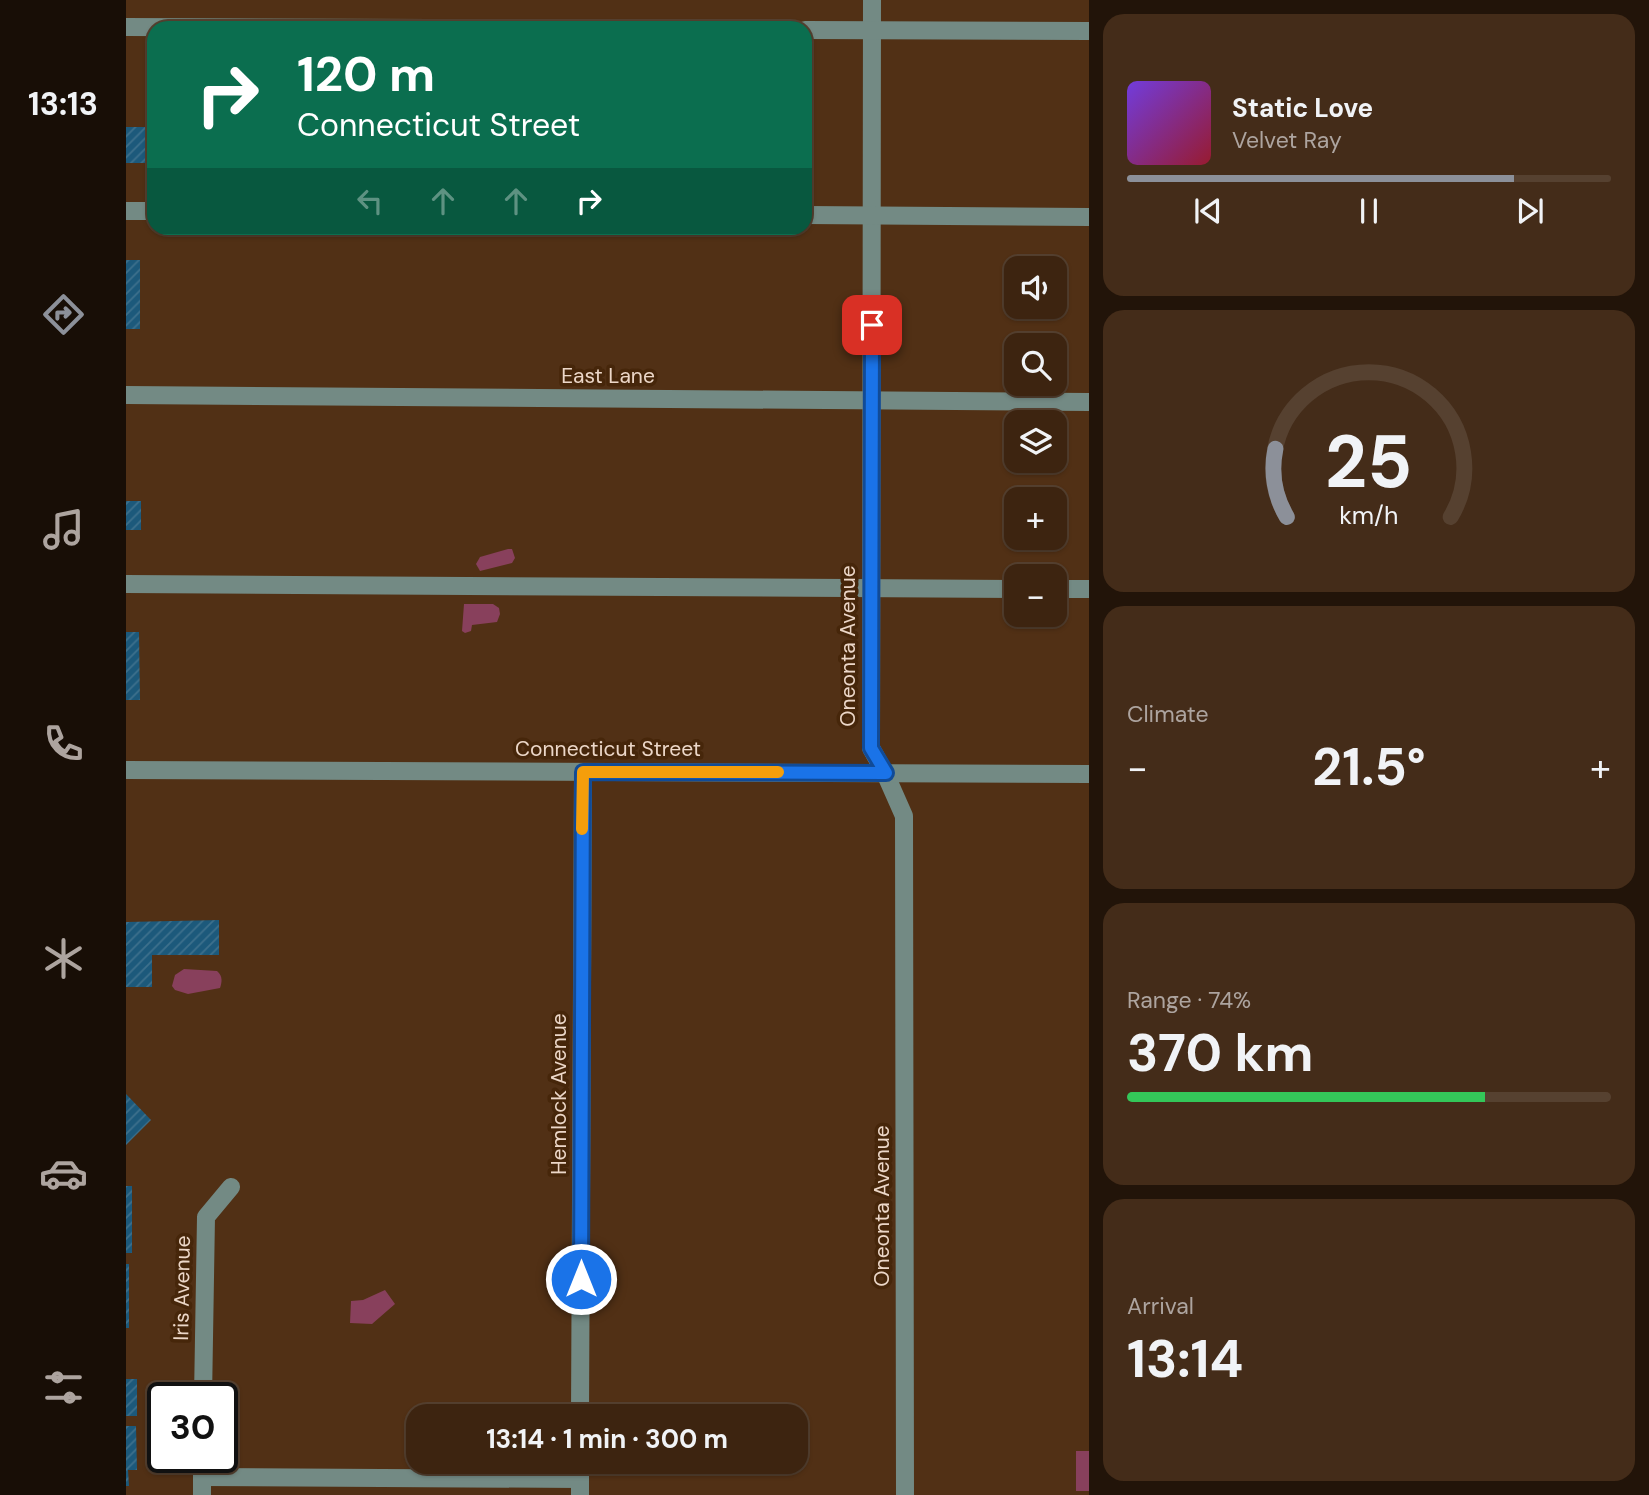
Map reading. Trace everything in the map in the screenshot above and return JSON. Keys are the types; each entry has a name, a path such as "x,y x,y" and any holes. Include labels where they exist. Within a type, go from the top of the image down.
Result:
{"street":[{"name":"Oneonta Avenue","path":"872,0 871,748 886,773 904,816 905,1495"},
{"path":"126,26 147,26"},
{"path":"812,30 1089,31"},
{"path":"126,211 147,211"},
{"path":"812,215 1089,217"},
{"name":"East Lane","path":"126,395 1089,402"},
{"path":"126,584 1004,589"},
{"path":"1067,589 1089,589"},
{"name":"Connecticut Street","path":"126,770 1089,774"},
{"name":"Hemlock Avenue","path":"580,1404 583,772"},
{"name":"Iris Avenue","path":"203,1382 206,1217 231,1187"},
{"path":"202,1486 580,1478"}],"shaded area":[{"path":"512,549 515,558 512,563 480,571 476,564 480,557"},
{"path":"464,604 493,604 499,608 497,622 472,625 471,631 465,633 462,631"},
{"path":"184,969 217,971 222,979 220,988 188,994 175,990 172,986 175,975"},
{"path":"385,1290 395,1304 372,1324 350,1323 351,1301 363,1300"},
{"path":"1076,1451 1089,1451 1089,1491 1076,1491"}],"building":[{"path":"126,127 145,127 145,163 126,163"},
{"path":"126,260 140,260 140,329 126,329"},
{"path":"126,501 141,501 141,530 126,530"},
{"path":"126,632 139,632 140,700 126,700"},
{"path":"219,920 219,955 152,955 152,987 126,987 126,922"},
{"path":"126,1094 151,1120 126,1145"},
{"path":"126,1186 132,1186 132,1253 126,1253"},
{"path":"126,1264 129,1264 129,1328 126,1328"},
{"path":"126,1379 137,1379 137,1416 126,1416"},
{"path":"126,1426 136,1426 137,1470 128,1470 129,1486 126,1486"}],"slow traffic":[{"path":"582,829 583,772 778,772"}],"route":[{"path":"581,1279 583,772 886,773 871,748 872,325"}]}
